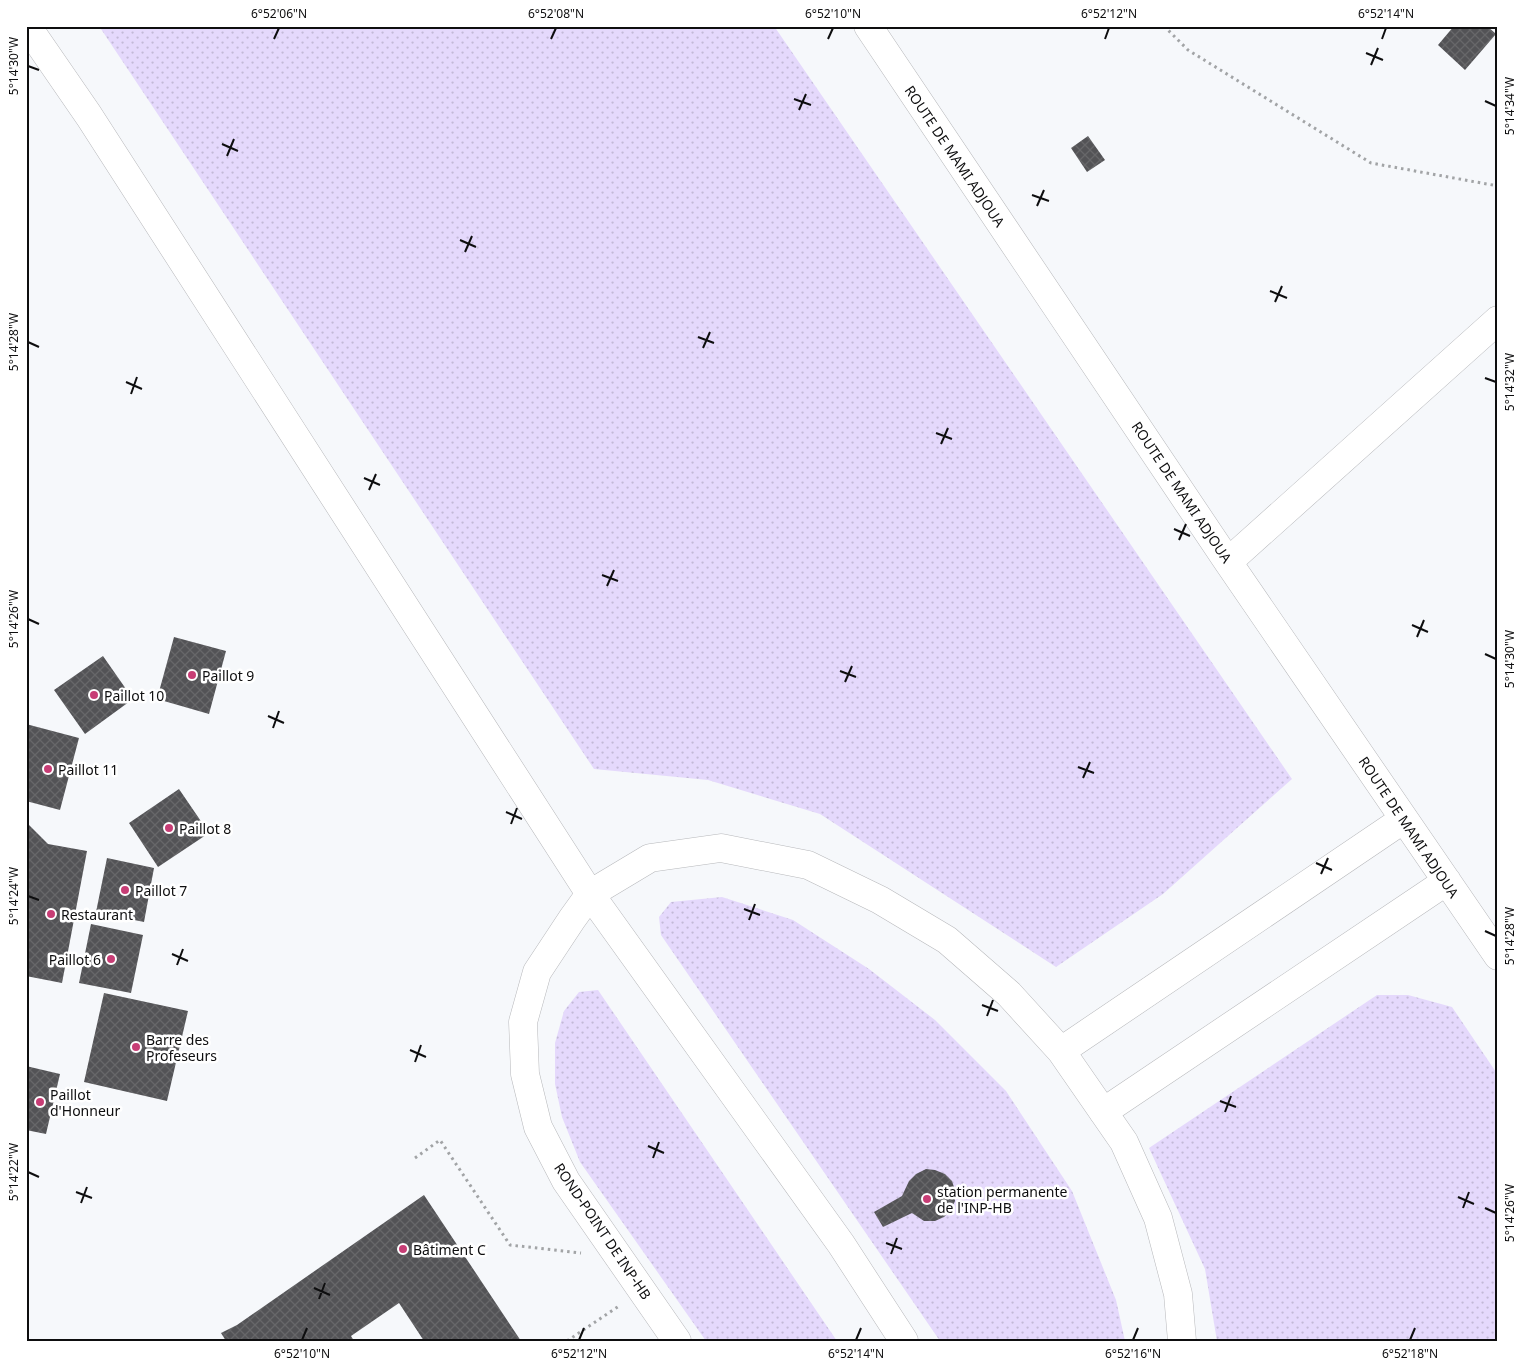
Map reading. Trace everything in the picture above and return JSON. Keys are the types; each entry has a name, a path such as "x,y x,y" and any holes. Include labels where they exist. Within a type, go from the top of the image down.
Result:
{"street":[{"path":"27,26 90,116 590,894 841,1244 904,1341"},
{"name":"ROUTE DE MAMI ADJOUA","path":"868,26 1228,562 1498,956"},
{"path":"1228,562 1497,322"},
{"path":"1061,1051 1404,819"},
{"name":"ROND-POINT DE INP-HB","path":"677,1341 566,1181 538,1127 525,1074 523,1022 537,972 590,894 650,858 721,848 808,865 880,900 947,940 1008,994 1061,1051 1124,1142 1158,1218 1178,1294 1182,1341"},
{"path":"1103,1112 1447,881"}],"path":[{"path":"1164,26 1188,50 1371,163 1498,186"},
{"path":"415,1158 440,1140 510,1245 621,1258"},
{"path":"567,1341 642,1290"}],"shaded area":[{"path":"99,26 774,26 1292,779 1163,894 1056,967 820,814 708,780 594,769"},
{"path":"722,897 793,920 869,969 935,1020 1006,1091 1072,1191 1116,1300 1125,1341 940,1341 661,935 659,917 671,902"},
{"path":"598,990 837,1341 706,1341 580,1162 562,1117 555,1084 555,1043 564,1011 579,992"},
{"path":"1377,995 1408,995 1452,1007 1498,1075 1498,1341 1217,1341 1205,1269 1149,1148"}],"building":[{"path":"1454,26 1487,26 1496,34 1465,70 1438,45"},
{"path":"1088,136 1105,160 1087,172 1071,148"},
{"name":"Paillot 9","path":"174,637 226,651 209,714 157,699"},
{"name":"Paillot 10","path":"103,656 133,699 85,734 54,690"},
{"name":"Paillot 11","path":"26,724 79,738 60,810 26,801"},
{"name":"Paillot 8","path":"179,789 209,833 158,867 129,823"},
{"name":"Restaurant","path":"26,822 48,844 87,851 62,983 26,976"},
{"name":"Paillot 7","path":"107,858 154,868 144,922 96,912"},
{"name":"Paillot 6","path":"91,924 143,935 131,993 79,983"},
{"name":"Barre des Profeseurs","path":"104,993 188,1011 167,1101 84,1082"},
{"name":"Paillot d'Honneur","path":"26,1066 60,1074 46,1134 26,1130"},
{"name":"station permanente de l'INP-HB","path":"926,1169 945,1174 952,1181 955,1190 955,1201 951,1210 944,1217 935,1221 924,1221 912,1213 883,1227 874,1212 902,1196 909,1181 916,1174"},
{"name":"Bâtiment C","path":"424,1195 521,1341 424,1341 399,1303 351,1336 354,1341 226,1341 221,1333 237,1325"}],"place":[{"name":"Paillot 9","path":"192,675"},
{"name":"Paillot 10","path":"94,695"},
{"name":"Paillot 11","path":"48,769"},
{"name":"Paillot 8","path":"169,828"},
{"name":"Paillot 7","path":"125,890"},
{"name":"Restaurant","path":"51,914"},
{"name":"Paillot 6","path":"111,959"},
{"name":"Barre des Profeseurs","path":"136,1047"},
{"name":"Paillot d'Honneur","path":"40,1102"},
{"name":"station permanente de l'INP-HB","path":"927,1199"},
{"name":"Bâtiment C","path":"403,1249"}]}
